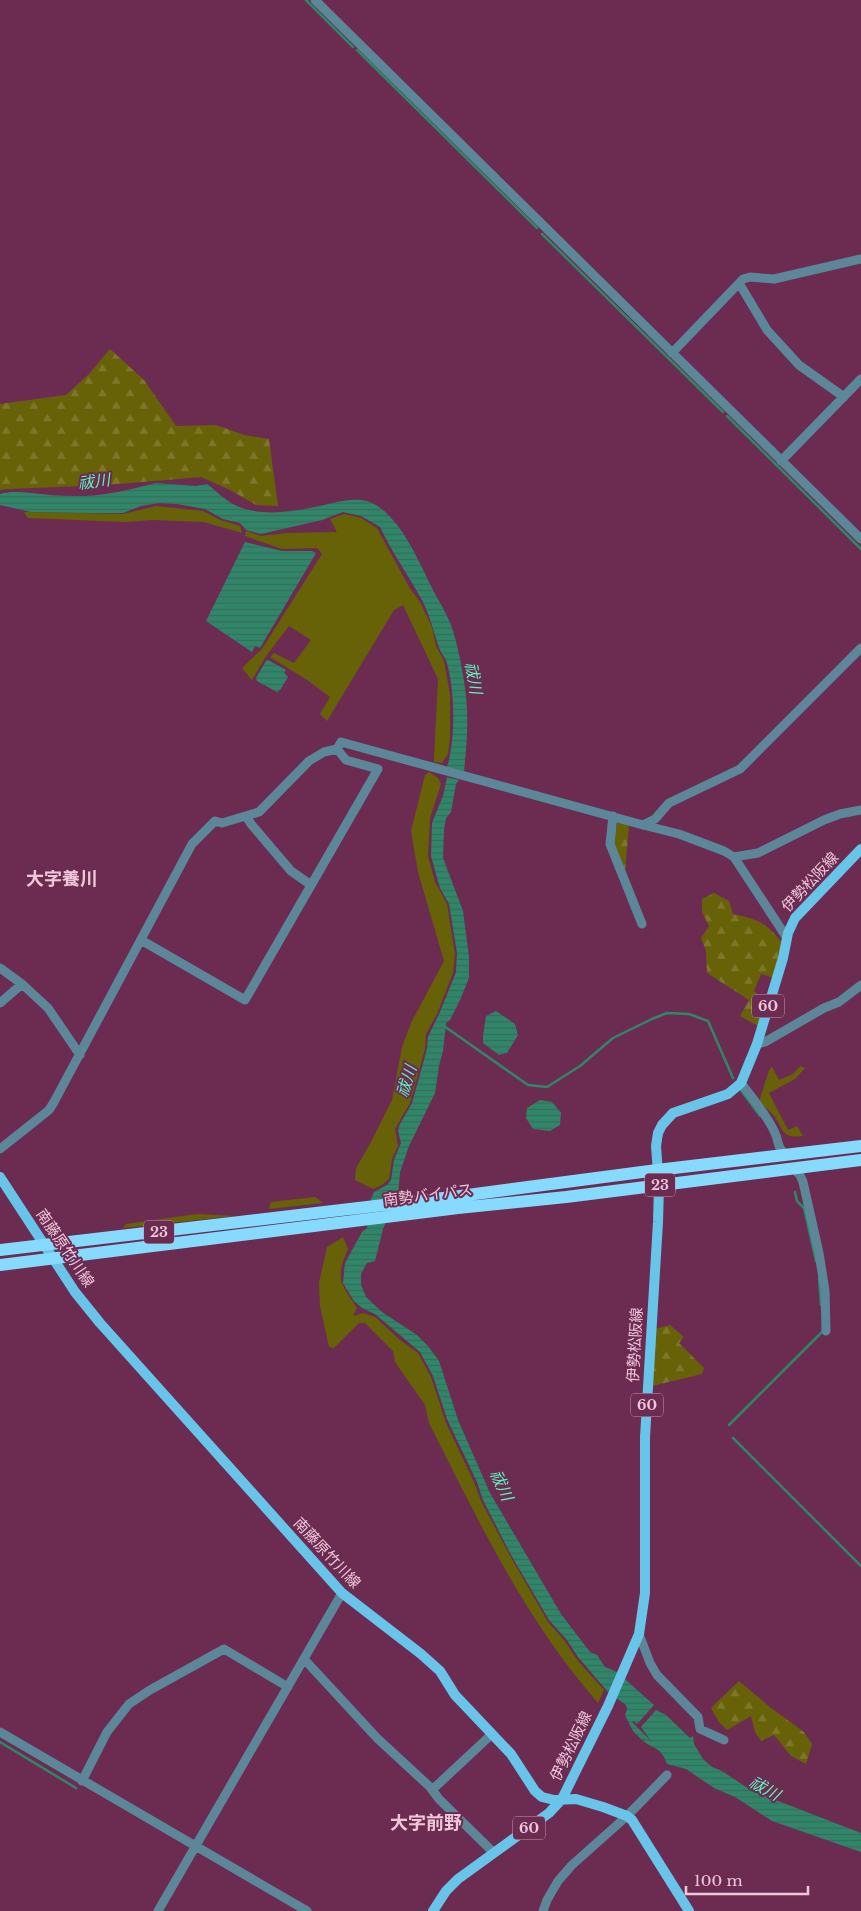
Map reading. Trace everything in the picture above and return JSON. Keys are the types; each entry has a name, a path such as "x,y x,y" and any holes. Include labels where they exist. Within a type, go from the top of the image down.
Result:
{"highway":[{"name":"南勢バイパス","path":"459,1202 657,1170 861,1146"},
{"name":"南勢バイパス","path":"0,1250 318,1219 459,1202 659,1186 861,1160"},
{"name":"南勢バイパス","path":"0,1265 318,1219"}],"main road":[{"name":"伊勢松阪線","path":"433,1911 452,1885 549,1813 562,1799 608,1706 639,1634 645,1592 645,1436 659,1186 656,1146 658,1133 667,1119 673,1114 728,1094 741,1083 757,1044 783,958 786,938 795,918 861,849"},
{"name":"南藤原竹川線","path":"0,1176 76,1292 116,1342 342,1593 430,1660 446,1678 455,1695 511,1754 535,1791 547,1799 576,1800 627,1816"},
{"path":"627,1816 635,1823 689,1911"}],"street":[{"path":"315,0 861,539"},
{"path":"672,353 739,283 750,277 774,279 861,259"},
{"path":"739,283 773,337 799,364 844,397"},
{"path":"781,461 861,379"},
{"path":"643,825 655,819 669,803 740,769 861,648"},
{"path":"337,750 341,742 679,834 724,851 734,857 786,938"},
{"path":"0,1149 49,1110 192,844 214,821 222,823 259,812 309,761 324,752 337,750"},
{"path":"141,940 245,1000 378,769 346,760 337,750"},
{"path":"734,857 758,853 832,817 861,810"},
{"path":"246,816 291,871 311,885"},
{"path":"613,816 610,844 642,924"},
{"path":"0,968 22,984 48,1008 80,1055"},
{"path":"0,1004 22,984"},
{"path":"757,1044 765,1042 824,1008 839,1002 861,984"},
{"path":"741,1083 767,1119 775,1133 780,1149 785,1154"},
{"path":"794,1169 800,1175 803,1182 819,1253 825,1291 826,1331"},
{"path":"158,1911 342,1593"},
{"path":"639,1634 650,1663 657,1675 698,1717 700,1729 724,1740"},
{"path":"82,1781 107,1732 129,1704 150,1690 224,1649 288,1687"},
{"path":"304,1659 377,1738 494,1853"},
{"path":"0,1732 307,1911"},
{"path":"432,1790 492,1734"},
{"path":"546,1910 547,1900 558,1881 572,1865 627,1816 667,1775"}],"green space":[{"path":"110,349 144,380 176,426 216,425 244,435 269,439 278,506 256,505 230,490 201,477 107,485 0,490 0,404 66,395 89,374"},
{"path":"156,506 203,511 220,520 240,526 242,533 204,522 153,520 125,522 28,518 24,512 123,514"},
{"path":"344,514 361,518 377,528 409,587 420,602 432,627 436,646 444,661 450,694 450,737 448,754 442,763 434,762 438,679 403,605 394,610 327,721 320,714 330,697 270,657 274,653 294,663 311,640 289,626 266,656 252,680 242,668 262,649 322,554 317,548 282,549 245,536 246,531 261,536 287,533 337,532 330,519"},
{"path":"429,772 438,778 441,784 430,818 428,856 435,882 447,904 455,954 453,973 437,1014 426,1034 425,1049 410,1103 395,1129 398,1146 392,1159 389,1179 373,1189 355,1180 356,1168 392,1100 402,1047 411,1023 444,961 418,872 411,831 425,775"},
{"path":"618,821 629,825 625,871 613,843"},
{"path":"714,893 729,901 733,914 756,920 766,926 783,944 774,978 761,974 754,991 765,1002 758,1026 740,1016 749,1000 707,973 706,951 701,938 709,926 702,912 702,899"},
{"path":"800,1066 805,1068 795,1079 769,1093 788,1130 797,1126 803,1136 796,1137 784,1132 774,1116 759,1102 769,1070 772,1067 779,1080 793,1074"},
{"path":"315,1197 323,1203 269,1209 271,1202"},
{"path":"197,1214 235,1216 123,1228 126,1224"},
{"path":"343,1237 348,1249 342,1267 341,1280 357,1308 353,1316 363,1313 375,1317 400,1340 418,1353 431,1377 446,1423 481,1501 548,1622 564,1640 578,1661 604,1690 598,1703 547,1637 504,1568 429,1423 425,1405 395,1362 393,1351 365,1323 359,1323 334,1348 329,1347 320,1306 319,1283 327,1247"},
{"path":"670,1325 684,1337 679,1343 704,1368 702,1374 652,1386 655,1329"},
{"path":"739,1681 804,1732 812,1744 806,1764 791,1756 774,1735 761,1741 755,1732 751,1716 727,1730 719,1722 711,1708"}],"shaded area":[{"path":"156,483 196,486 207,484 231,503 252,511 298,510 340,501 361,500 385,511 395,522 413,550 447,615 458,648 467,708 464,771 447,767 452,743 453,699 446,660 440,649 427,611 380,527 361,516 343,512 322,520 261,534 246,530 240,523 223,519 205,509 177,504 159,503 141,506 123,513 31,512 0,505 0,494 10,492 84,496"},
{"path":"245,542 282,551 312,551 316,553 260,648 255,646 252,652 206,621"},
{"path":"268,660 286,670 284,673 288,677 277,692 257,681 256,678"},
{"path":"447,777 459,780 456,784 451,812 446,818 443,858 463,911 469,957 469,978 450,1020 446,1023 435,1093 409,1146 400,1172 398,1195 383,1229 375,1261 367,1263 361,1274 361,1285 366,1297 382,1312 417,1335 439,1361 458,1420 490,1493 561,1614 590,1652 597,1655 605,1667 617,1672 654,1705 637,1724 634,1721 632,1722 651,1741 641,1727 656,1710 666,1715 690,1738 693,1736 694,1744 703,1759 712,1767 722,1771 752,1791 861,1833 861,1852 772,1821 735,1797 714,1788 686,1769 667,1764 660,1752 643,1741 646,1738 642,1740 633,1731 625,1715 626,1705 608,1692 549,1620 510,1553 483,1500 477,1482 447,1419 433,1376 420,1352 375,1314 362,1308 354,1301 343,1283 345,1263 362,1232 367,1228 371,1199 374,1192 387,1185 391,1180 394,1160 401,1143 398,1131 399,1126 412,1103 427,1049 428,1037 456,972 457,953 449,904 440,888 431,856 432,823 443,796"},
{"path":"496,1011 515,1024 518,1035 507,1053 499,1055 483,1043 486,1016"},
{"path":"540,1100 552,1102 561,1113 560,1125 550,1131 533,1129 526,1118 527,1108"}],"waterway":[{"path":"306,0 353,47"},
{"path":"357,50 537,228"},
{"path":"542,234 723,412"},
{"path":"727,416 861,549"},
{"path":"444,1026 528,1085 547,1087 580,1066 613,1038 667,1013 689,1014 708,1021 733,1078"},
{"path":"740,1089 760,1116"},
{"path":"795,1192 797,1201 804,1208 816,1261"},
{"path":"819,1278 821,1305"},
{"path":"729,1425 823,1331"},
{"path":"733,1438 861,1566"},
{"path":"0,1742 76,1788"}],"district":[{"name":"大字養川","path":"62,879"},
{"name":"大字前野","path":"426,1823"}],"water label":[{"name":"祓川","path":"94,481"},
{"name":"祓川","path":"474,678"},
{"name":"祓川","path":"406,1081"},
{"name":"祓川","path":"502,1485"},
{"name":"祓川","path":"765,1788"}]}
